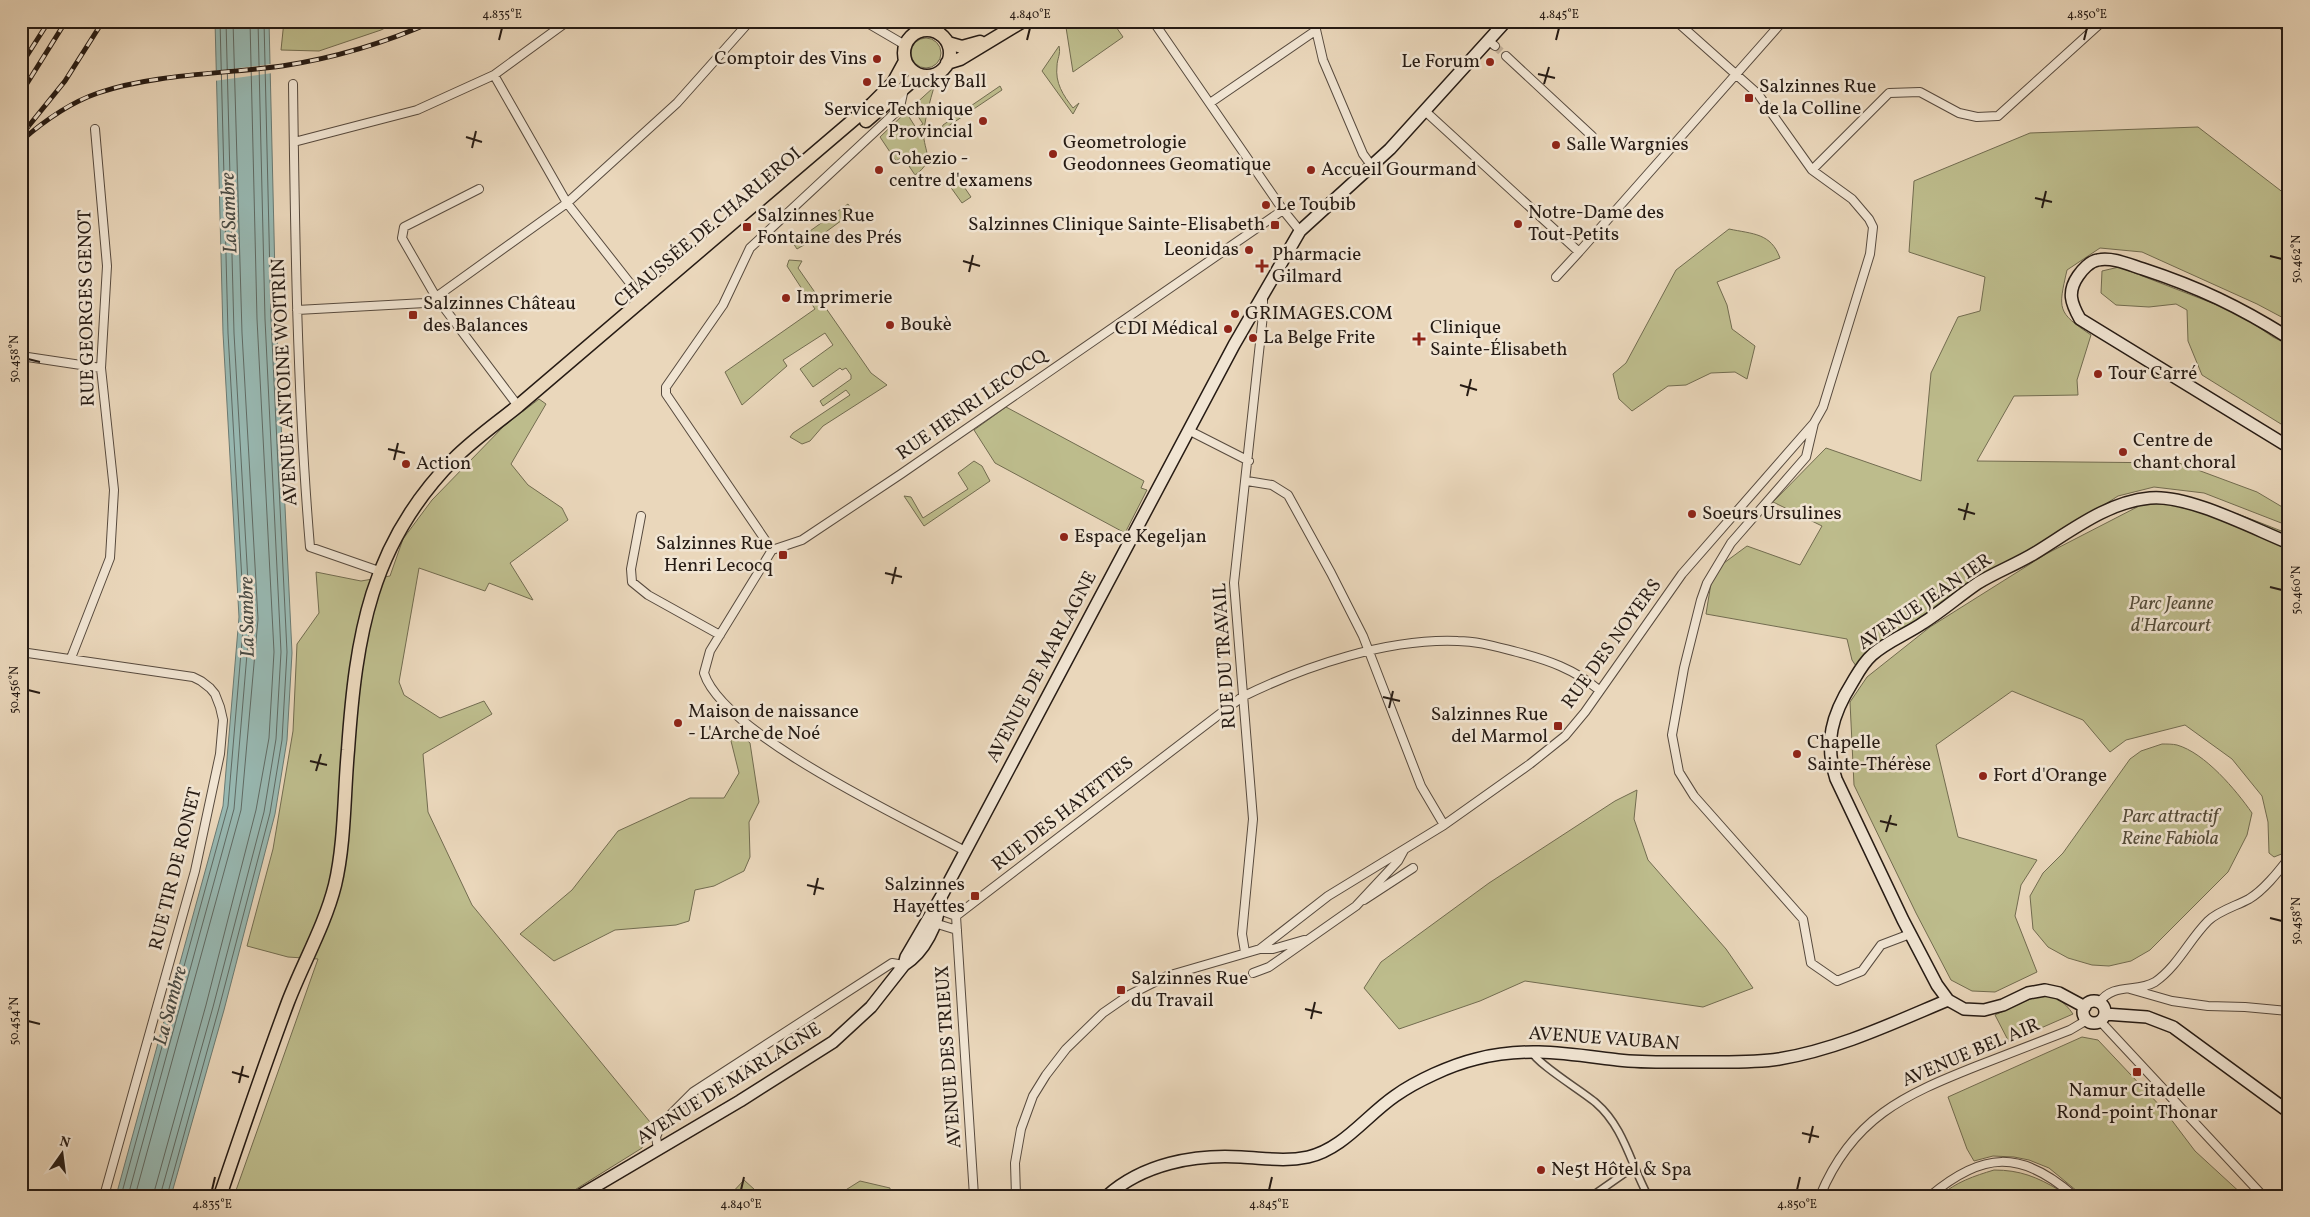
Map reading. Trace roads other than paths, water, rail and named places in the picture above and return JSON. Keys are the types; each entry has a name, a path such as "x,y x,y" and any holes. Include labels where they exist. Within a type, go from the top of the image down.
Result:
{"main road":[{"path":"947,63 960,59 994,37 1024,21"},
{"name":"AVENUE DE MARLAGNE","path":"904,964 906,957 936,909 1188,430 1234,345 1263,298 1300,231 1390,149 1492,43 1506,21"},
{"path":"2282,21 2289,28"},
{"path":"941,33 949,57 947,63 931,76 919,75 911,70 905,62 903,52 908,39 921,26 926,30 941,33 962,47 994,37"},
{"name":"CHAUSSÉE DE CHARLEROI","path":"645,301 878,99 893,83 905,62"},
{"name":"CHAUSSÉE DE CHARLEROI","path":"220,1196 289,1001 328,907 335,883 356,660 365,618 379,571 406,519 436,479 470,444 919,75"},
{"path":"2289,338 2248,312 2210,292 2115,260 2098,260 2087,266 2075,280 2070,294 2071,302 2080,318 2289,447"},
{"name":"AVENUE JEAN IER","path":"1948,1000 1910,934 1850,811 1832,766 1830,734 1832,722 1860,669 1872,654 1924,623 1980,582 2033,554 2083,523 2128,502 2148,498 2170,497 2289,543"},
{"name":"AVENUE DE MARLAGNE","path":"579,1196 740,1102 833,1042 871,1007 904,964 916,954 932,932 936,909"},
{"path":"1948,1000 1964,1009 1984,1010 2003,1005 2034,991 2045,990 2059,993 2085,1007"},
{"name":"AVENUE VAUBAN","path":"1110,1194 1146,1171 1187,1160 1231,1157 1282,1161 1320,1154 1336,1146 1396,1095 1442,1071 1474,1059 1531,1050 1566,1052 1620,1060 1700,1062 1779,1059 1852,1040 1948,1000"},
{"path":"2102,1018 2104,1008 2099,1003 2092,1002 2085,1007 2084,1014 2087,1020 2093,1023 2102,1018 2147,1017 2173,1026 2289,1112"}],"street":[{"path":"294,142 417,110 494,75 568,21"},
{"path":"297,310 425,303 436,297 566,203 676,104 750,21"},
{"path":"864,21 905,45"},
{"path":"1153,21 1283,210 1300,231"},
{"path":"1314,21 1323,60 1363,154 1371,165"},
{"path":"1676,21 1758,94 1812,170 1852,199 1869,219 1873,234 1870,254 1823,407 1814,423 1806,456 1731,543 1707,583 1684,668 1672,734 1679,772 1694,796 1803,919 1811,963 1837,981 1862,971 1881,946 1910,934"},
{"path":"1556,277 1784,21"},
{"path":"1812,170 1888,93 1920,92 1959,113 1977,118 1998,116 2103,21"},
{"path":"1210,103 1315,31"},
{"path":"1506,56 1592,136"},
{"path":"494,75 566,203 645,301"},
{"name":"AVENUE ANTOINE WOITRIN","path":"293,84 297,310 302,444 310,547 379,571"},
{"path":"904,89 900,107 896,112 750,248 723,305 666,387 666,394 772,550 710,651 704,673 714,693 764,738 803,763 965,851"},
{"path":"1425,111 1579,252"},
{"name":"RUE GEORGES GENOT","path":"71,658 110,558 114,490 101,368 107,266 95,129"},
{"path":"479,189 404,227 402,238 436,297 518,406"},
{"name":"RUE HENRI LECOCQ","path":"772,550 802,540 1283,210"},
{"name":"RUE DU TRAVAIL","path":"1245,952 1242,934 1253,819 1234,583 1249,461 1263,298"},
{"path":"21,356 101,368"},
{"name":"RUE DES NOYERS","path":"1016,1196 1015,1163 1020,1129 1026,1112 1046,1075 1066,1049 1102,1013 1130,995 1167,976 1260,948 1328,896 1444,825 1530,764 1565,736 1585,712 1682,574 1814,423"},
{"path":"1188,430 1249,461"},
{"path":"1246,481 1272,485 1288,495 1331,573 1369,652 1422,786 1444,825"},
{"path":"641,516 631,569 632,582 648,594 720,635"},
{"name":"RUE DES HAYETTES","path":"956,916 1242,697 1279,679 1331,661 1369,652 1412,643 1457,641 1484,643 1553,661 1599,690"},
{"name":"RUE TIR DE RONET","path":"21,652 193,677 202,681 215,694 223,720 220,754 195,871 104,1196"},
{"name":"RUE DES NOYERS","path":"1356,906 1398,861 1405,848"},
{"path":"2099,1003 2109,992 2154,983 2178,961 2209,920 2250,898 2277,873 2289,858"},
{"name":"RUE DES NOYERS","path":"1253,973 1269,967 1413,868"},
{"path":"936,909 956,916"},
{"name":"AVENUE DES TRIEUX","path":"956,916 974,1196"},
{"path":"935,923 957,930"},
{"name":"RUE DES NOYERS","path":"1260,948 1273,950 1292,942 1308,940"},
{"path":"658,1149 656,1136 662,1123 694,1092 892,963 904,964"},
{"path":"2126,988 2172,1001 2208,1006 2289,1011"},
{"path":"2102,1018 2263,1196"},
{"name":"AVENUE BEL AIR","path":"1820,1196 1835,1166 1854,1140 1881,1114 1899,1101 1926,1086 2070,1030 2087,1020"},
{"path":"1531,1050 1538,1061 1564,1078 1605,1112 1617,1128 1648,1196"},
{"path":"1930,1196 1954,1176 1984,1164 2000,1162 2018,1164 2038,1170 2054,1179 2074,1196"},
{"path":"1592,1196 1635,1166"}],"water":[{"name":"La Sambre","path":"215,21 269,21 276,318 292,653 287,740 275,814 224,1010 171,1196 116,1196 223,806 239,617 223,333"}],"tunnel":[{"path":"1495,46 1506,56"}],"railway":[{"path":"21,65 49,21"},
{"path":"21,93 66,21"},
{"path":"23,133 65,81 103,21"},
{"path":"21,141 67,107 98,93 165,78 282,66 321,59 378,43 434,21"}],"place":[{"name":"Comptoir des Vins","path":"877,59"},
{"name":"Le Forum","path":"1490,62"},
{"name":"Le Lucky Ball","path":"867,82"},
{"name":"Salzinnes Rue de la Colline","path":"1749,98"},
{"name":"Service Technique Provincial","path":"983,121"},
{"name":"Salle Wargnies","path":"1556,145"},
{"name":"Geometrologie Geodonnees Geomatique","path":"1053,154"},
{"name":"Cohezio - centre d'examens","path":"879,170"},
{"name":"Accueil Gourmand","path":"1311,170"},
{"name":"Le Toubib","path":"1266,205"},
{"name":"Notre-Dame des Tout-Petits","path":"1518,224"},
{"name":"Salzinnes Clinique Sainte-Elisabeth","path":"1275,225"},
{"name":"Salzinnes Rue Fontaine des Prés","path":"747,227"},
{"name":"Leonidas","path":"1249,250"},
{"name":"Pharmacie Gilmard","path":"1262,266"},
{"name":"Imprimerie","path":"786,298"},
{"name":"GRIMAGES.COM","path":"1235,314"},
{"name":"Salzinnes Château des Balances","path":"413,315"},
{"name":"Boukè","path":"890,325"},
{"name":"CDI Médical","path":"1228,329"},
{"name":"La Belge Frite","path":"1253,338"},
{"name":"Clinique Sainte-Élisabeth","path":"1419,339"},
{"name":"Tour Carré","path":"2098,374"},
{"name":"Centre de chant choral","path":"2123,452"},
{"name":"Action","path":"406,464"},
{"name":"Soeurs Ursulines","path":"1692,514"},
{"name":"Espace Kegeljan","path":"1064,537"},
{"name":"Salzinnes Rue Henri Lecocq","path":"783,555"},
{"name":"Maison de naissance - L'Arche de Noé","path":"678,723"},
{"name":"Salzinnes Rue del Marmol","path":"1558,726"},
{"name":"Chapelle Sainte-Thérèse","path":"1797,754"},
{"name":"Fort d'Orange","path":"1983,776"},
{"name":"Salzinnes Hayettes","path":"975,896"},
{"name":"Salzinnes Rue du Travail","path":"1121,990"},
{"name":"Namur Citadelle Rond-point Thonar","path":"2137,1072"},
{"name":"Ne5t Hôtel & Spa","path":"1541,1170"}],"park label":[{"name":"Parc Jeanne d'Harcourt","path":"2171,615"},
{"name":"Parc attractif Reine Fabiola","path":"2170,828"}]}
